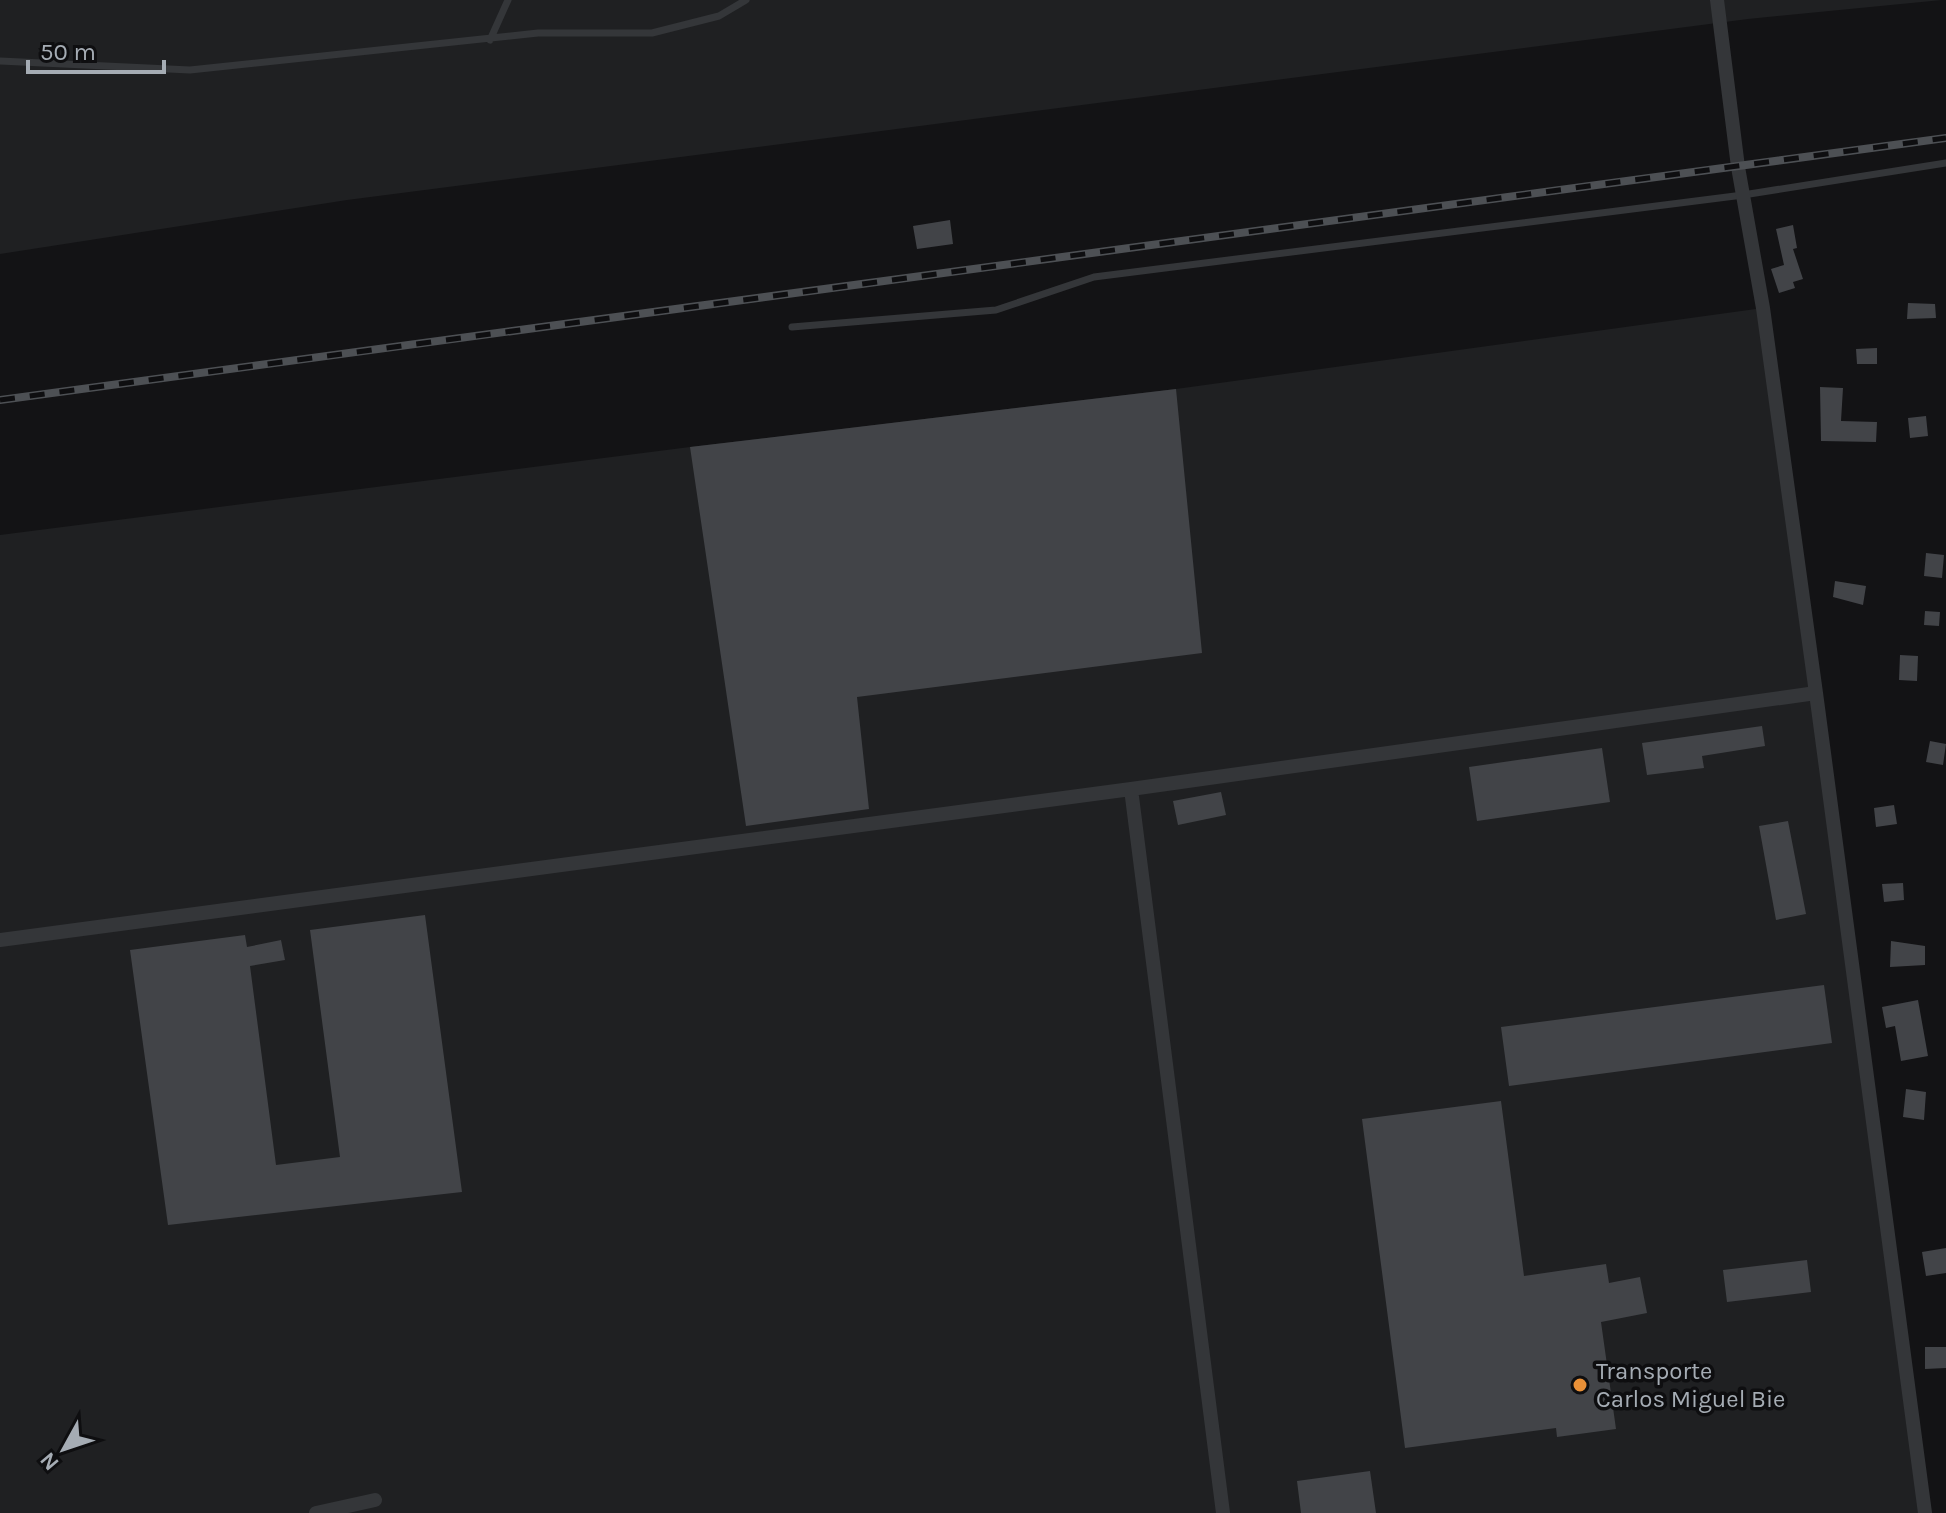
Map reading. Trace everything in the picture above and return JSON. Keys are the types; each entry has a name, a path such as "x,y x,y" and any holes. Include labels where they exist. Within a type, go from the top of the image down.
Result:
{"street":[{"path":"1717,0 1816,693 1925,1513"},
{"path":"0,940 1131,789 1816,693"},
{"path":"1131,789 1223,1513"},
{"path":"316,1513 375,1500"}],"lane":[{"path":"490,40 508,0"},
{"path":"0,61 190,70 538,33 652,33 719,16 746,0"},
{"path":"792,327 996,310 1094,277 1743,195 1946,163"}],"shaded area":[{"path":"0,0 1942,0 1748,19 347,200 0,254"},
{"path":"1763,308 1923,1513 0,1513 0,535 1176,389"}],"building":[{"path":"950,220 953,244 917,249 913,226"},
{"path":"1793,225 1797,248 1793,249 1803,279 1793,282 1795,288 1779,293 1771,269 1784,265 1776,229"},
{"path":"1908,303 1935,304 1936,318 1907,319"},
{"path":"1877,348 1877,364 1857,364 1856,349"},
{"path":"1820,387 1843,388 1841,421 1877,422 1876,442 1821,441"},
{"path":"1176,389 1202,653 857,697 869,809 746,826 690,447"},
{"path":"1926,416 1928,436 1910,438 1908,418"},
{"path":"1926,553 1944,555 1942,578 1924,576"},
{"path":"1835,581 1866,586 1863,605 1833,597"},
{"path":"1925,611 1940,612 1939,626 1924,625"},
{"path":"1900,655 1918,656 1917,681 1899,680"},
{"path":"1762,726 1765,746 1702,756 1704,768 1647,775 1642,743"},
{"path":"1930,741 1946,744 1943,765 1926,762"},
{"path":"1602,748 1610,802 1477,821 1469,767"},
{"path":"1221,792 1226,815 1178,825 1173,801"},
{"path":"1894,805 1897,824 1876,827 1874,808"},
{"path":"1788,821 1806,914 1776,920 1759,826"},
{"path":"1903,883 1904,900 1884,902 1882,884"},
{"path":"425,915 462,1192 168,1225 130,950 245,935 247,947 281,940 285,960 250,966 276,1165 340,1157 310,930"},
{"path":"1891,941 1925,946 1925,965 1890,967"},
{"path":"1824,985 1832,1043 1509,1086 1501,1027"},
{"path":"1918,1000 1928,1056 1901,1061 1895,1026 1886,1028 1882,1007"},
{"path":"1906,1089 1926,1092 1924,1120 1903,1117"},
{"path":"1501,1101 1524,1276 1606,1264 1609,1283 1640,1277 1647,1313 1601,1322 1616,1429 1557,1437 1556,1428 1405,1448 1362,1119"},
{"path":"1946,1248 1946,1273 1926,1276 1922,1252"},
{"path":"1807,1260 1811,1292 1727,1302 1723,1270"},
{"path":"1925,1347 1946,1347 1946,1368 1925,1369"},
{"path":"1370,1471 1376,1513 1301,1513 1297,1481"}],"railway":[{"path":"0,400 1946,138"}],"place":[{"name":"Transporte Carlos Miguel Bie","path":"1580,1385"}]}
